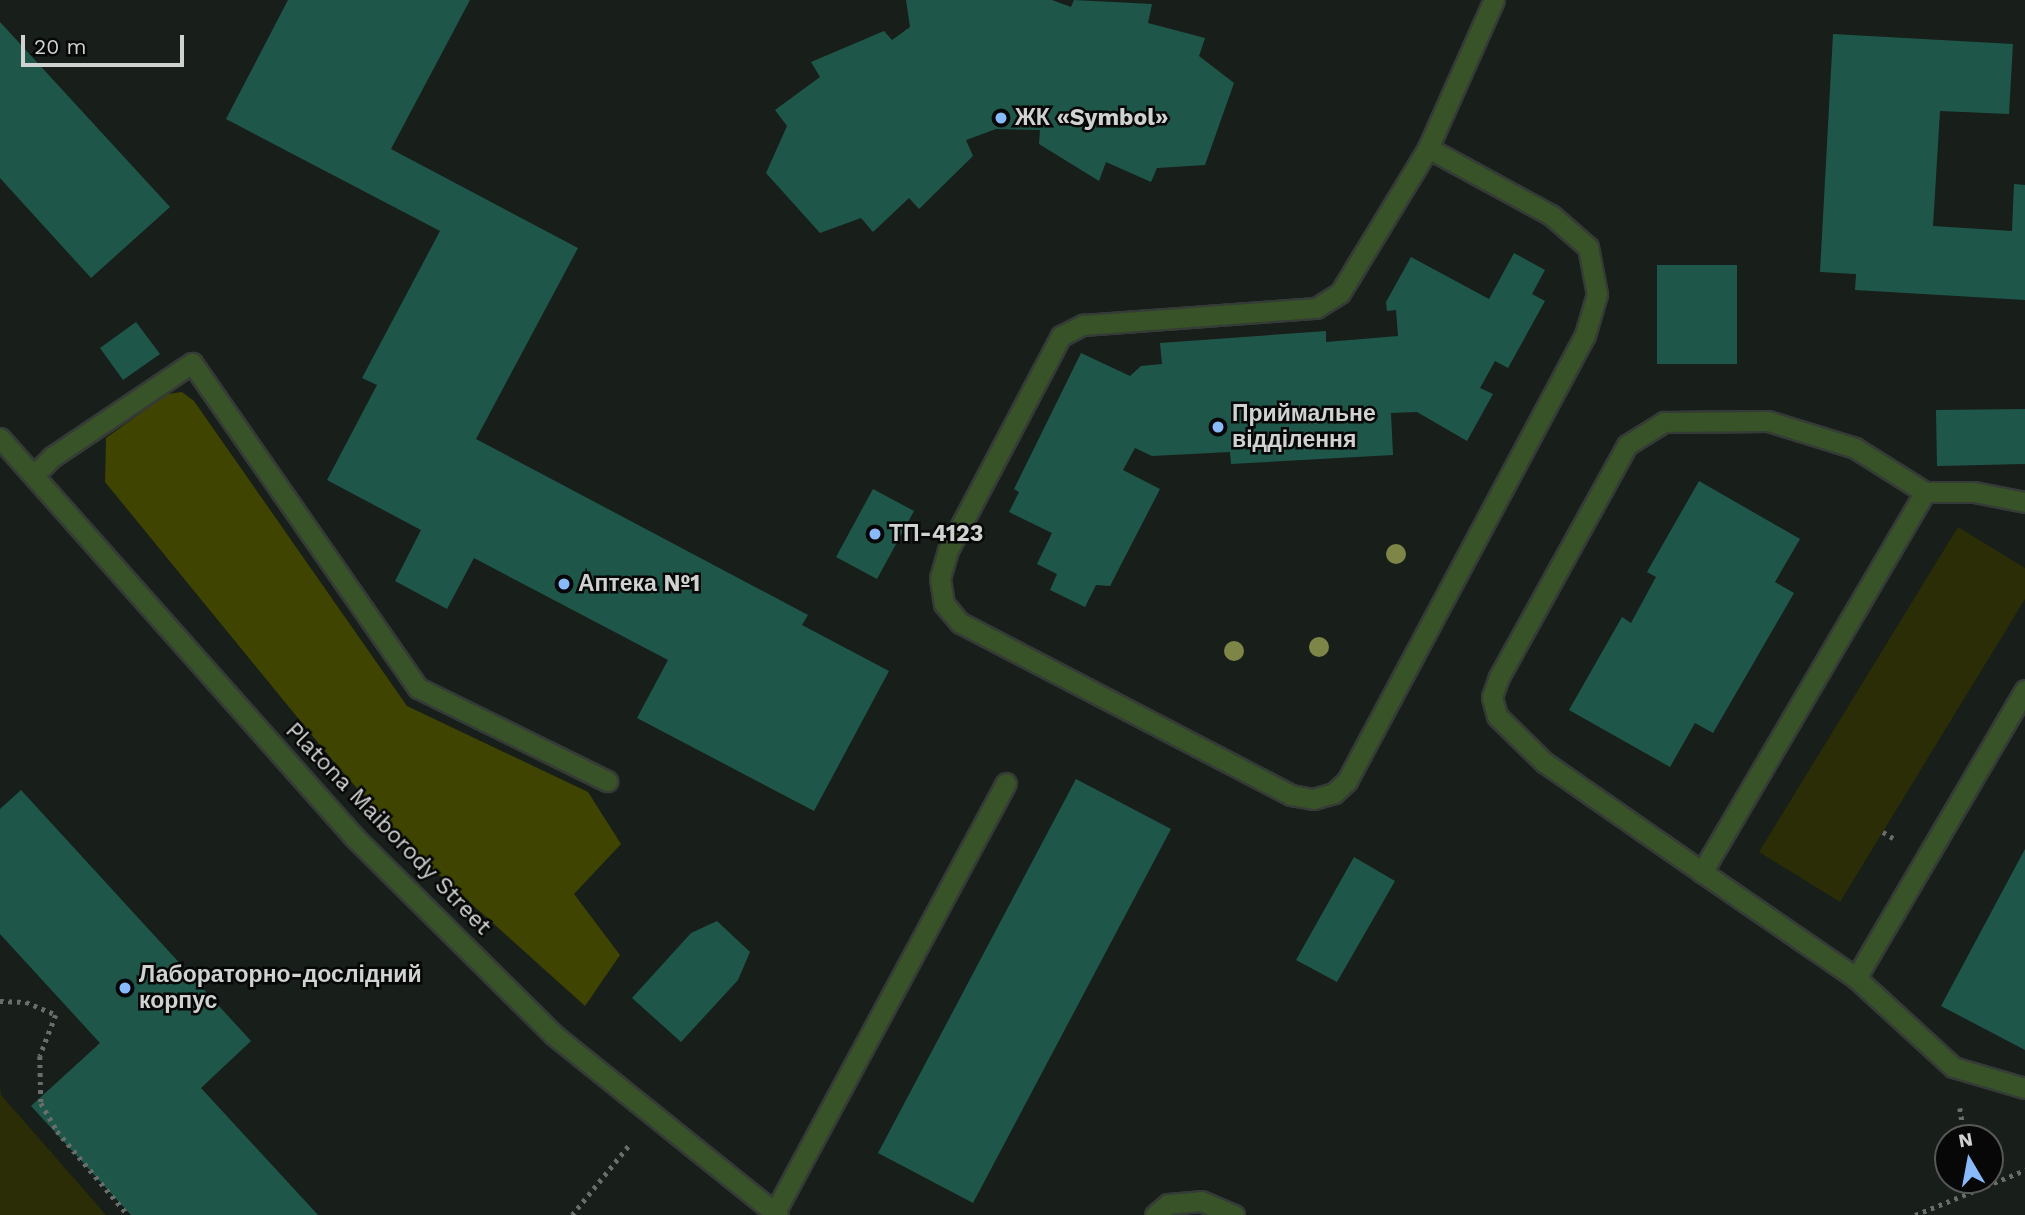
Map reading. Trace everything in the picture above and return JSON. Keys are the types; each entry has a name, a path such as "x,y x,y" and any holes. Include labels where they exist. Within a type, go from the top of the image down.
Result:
{"street":[{"path":"1428,148 1551,215 1570,231 1588,247 1597,294 1585,335 1347,781 1334,793 1313,799 1291,795 960,623 944,604 940,578 948,550 1061,336 1083,324 1316,307 1340,293 1428,148 1494,0"},
{"path":"35,474 52,457 192,363 418,688 607,780"},
{"path":"2025,502 1974,492 1925,492 1855,448 1768,421 1664,422 1627,445 1499,677 1492,697 1497,716 1545,763 1856,978 1953,1067 2025,1088"},
{"name":"Platona Maiborody Street","path":"0,438 35,474 355,838 554,1035 777,1214"},
{"path":"1702,872 1925,492"},
{"path":"1856,978 2025,690"},
{"path":"777,1214 1006,783"},
{"path":"1155,1215 1168,1204 1201,1201 1234,1215"}],"path":[{"path":"0,1001 26,1002 56,1015 40,1056 41,1103 57,1131 128,1215"},
{"path":"572,1215 634,1140"},
{"path":"2004,1178 2025,1170"},
{"path":"1915,1215 1962,1194"}],"green space":[{"path":"1958,527 2025,568 2025,599 1840,902 1759,852"},
{"path":"0,1082 1,1095 106,1215 0,1215"}],"shaded area":[{"path":"182,392 194,401 407,706 588,792 621,844 574,894 620,955 585,1006 417,855 338,767 105,482 106,438 167,394"}],"building":[{"path":"288,0 470,0 391,149 578,248 476,439 808,615 802,625 889,671 814,811 637,718 668,660 474,558 447,609 395,581 421,530 327,480 377,385 362,378 440,231 226,119"},
{"name":"ЖК «Symbol»","path":"906,0 1052,0 1071,7 1074,0 1152,4 1148,23 1205,38 1199,56 1234,83 1205,165 1157,168 1151,182 1106,162 1099,181 1039,144 1040,130 996,129 966,140 973,156 919,209 909,198 873,232 861,218 820,233 766,173 787,126 775,110 820,77 811,62 884,31 892,40 910,27"},
{"path":"0,22 170,207 91,278 0,178"},
{"path":"1833,34 2013,44 2009,114 1940,111 1933,226 2012,231 2014,184 2025,185 2025,300 1855,290 1856,274 1820,272"},
{"name":"Приймальне відділення","path":"1514,253 1545,270 1532,294 1545,301 1508,368 1495,361 1480,388 1493,394 1467,441 1417,412 1391,413 1393,455 1231,464 1230,452 1152,456 1135,448 1123,470 1160,489 1110,586 1096,585 1085,607 1050,590 1057,574 1037,564 1052,533 1009,512 1019,492 1014,489 1081,353 1130,376 1141,366 1162,364 1160,343 1326,331 1326,342 1398,336 1396,310 1387,311 1386,302 1411,257 1489,299"},
{"path":"1657,265 1737,265 1737,364 1657,364"},
{"path":"136,322 160,354 123,380 100,348"},
{"path":"2025,409 2025,464 1937,466 1936,410"},
{"path":"1699,481 1800,539 1775,582 1794,593 1713,733 1695,723 1670,767 1569,710 1622,617 1631,623 1656,577 1647,572"},
{"name":"ТП-4123","path":"873,489 914,511 877,579 836,557"},
{"path":"1076,779 1171,829 973,1203 878,1153"},
{"name":"Лабораторно-дослідний корпус","path":"21,790 251,1041 201,1088 318,1215 131,1215 31,1106 100,1043 0,934 0,809"},
{"path":"2025,849 2025,1050 1941,1006"},
{"path":"1354,857 1395,881 1337,982 1296,960"},
{"path":"717,921 750,952 738,980 681,1042 632,998 691,933"}],"place":[{"name":"ЖК «Symbol»","path":"1001,118"},
{"name":"Приймальне відділення","path":"1218,427"},
{"name":"ТП-4123","path":"875,534"},
{"name":"Аптека №1","path":"564,584"},
{"name":"Лабораторно-дослідний корпус","path":"125,988"}]}
